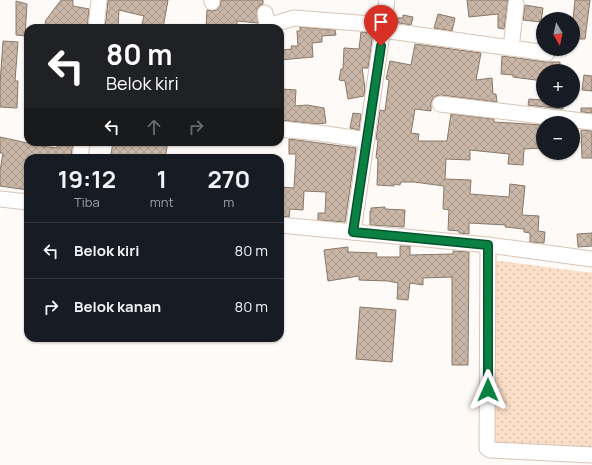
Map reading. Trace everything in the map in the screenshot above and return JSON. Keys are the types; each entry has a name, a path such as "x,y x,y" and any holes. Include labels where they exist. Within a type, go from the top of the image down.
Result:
{"street":[{"path":"96,24 99,0"},
{"path":"353,232 387,0"},
{"path":"511,48 516,4"},
{"path":"265,13 266,20 274,24 294,18 383,27 536,51"},
{"path":"440,104 592,122"},
{"path":"284,129 367,140"},
{"path":"0,199 24,202"},
{"path":"284,225 488,245 592,259"},
{"path":"488,245 487,448 490,450 528,458 592,455"}],"shaded area":[{"path":"492,260 592,273 592,452 490,447"}],"building":[{"path":"61,0 73,0 73,6 89,9 87,24 45,24 46,20"},
{"path":"108,0 168,0 164,24 142,24 144,16 119,10 118,24 105,24"},
{"path":"221,0 263,0 263,4 259,6 257,10 258,23 237,21 237,24 206,24 207,10 217,10 220,6"},
{"path":"467,0 508,0 504,29 498,28 498,14 469,17"},
{"path":"575,0 590,0 585,39 580,39 580,12 574,12"},
{"path":"16,1 27,4 24,36 16,35"},
{"path":"525,5 543,8 542,12 536,12 536,21 523,20"},
{"path":"438,14 455,18 452,31 434,28"},
{"path":"403,15 413,17 411,25 393,22 394,18 403,18"},
{"path":"300,27 335,30 336,35 322,36 322,42 312,43 313,57 284,60 284,50 292,49 291,46 298,46 297,31 300,31"},
{"path":"361,32 373,33 368,68 362,68 365,88 364,96 348,99 345,81 339,80 341,69 343,69 344,48 359,49"},
{"path":"3,41 18,42 15,81 18,81 17,108 0,107"},
{"path":"415,44 481,53 476,80 492,78 493,94 496,94 497,102 441,95 436,96 433,98 431,103 431,111 415,109 411,133 419,134 418,141 447,141 451,114 494,119 494,122 536,125 536,148 524,149 523,165 508,164 509,154 470,150 470,160 446,159 445,179 471,180 470,194 509,197 510,184 525,186 522,215 539,216 538,231 545,232 544,243 530,242 530,233 524,232 524,229 505,227 506,225 469,223 469,234 448,230 449,210 443,209 444,186 414,182 401,182 400,185 394,184 394,186 377,185 378,159 376,158 378,140 376,139 380,110 385,111 389,80 386,79 390,61 411,65"},
{"path":"502,56 546,62 560,62 560,64 536,64 536,80 501,74"},
{"path":"584,75 592,76 592,91 582,90"},
{"path":"284,89 296,90 295,106 307,105 324,108 326,123 317,124 284,120"},
{"path":"529,99 536,100 536,106 528,105"},
{"path":"581,108 592,108 592,113 581,112"},
{"path":"353,113 361,114 359,130 350,128"},
{"path":"581,130 592,131 592,158 582,158"},
{"path":"0,137 24,142 24,146 57,148 57,146 72,146 72,154 24,154 24,189 0,186 0,171 3,153 0,153"},
{"path":"289,139 356,148 345,222 318,220 318,213 325,213 326,192 304,191 303,210 290,209 289,217 284,216 284,187 294,188 296,154 289,154"},
{"path":"112,146 167,146 166,154 111,154"},
{"path":"385,207 385,209 405,210 404,227 370,225 371,208"},
{"path":"592,233 592,246 578,247 577,234"},
{"path":"400,246 410,246 410,255 453,254 453,251 469,252 468,365 452,365 452,277 423,278 423,285 410,283 408,300 397,299 398,283 388,281 359,280 359,276 328,281 324,250 348,247 348,252 377,253 376,257 400,257"},
{"path":"360,307 396,310 392,362 356,359"}],"route":[{"path":"381,46 353,232 488,245 488,390"}]}
